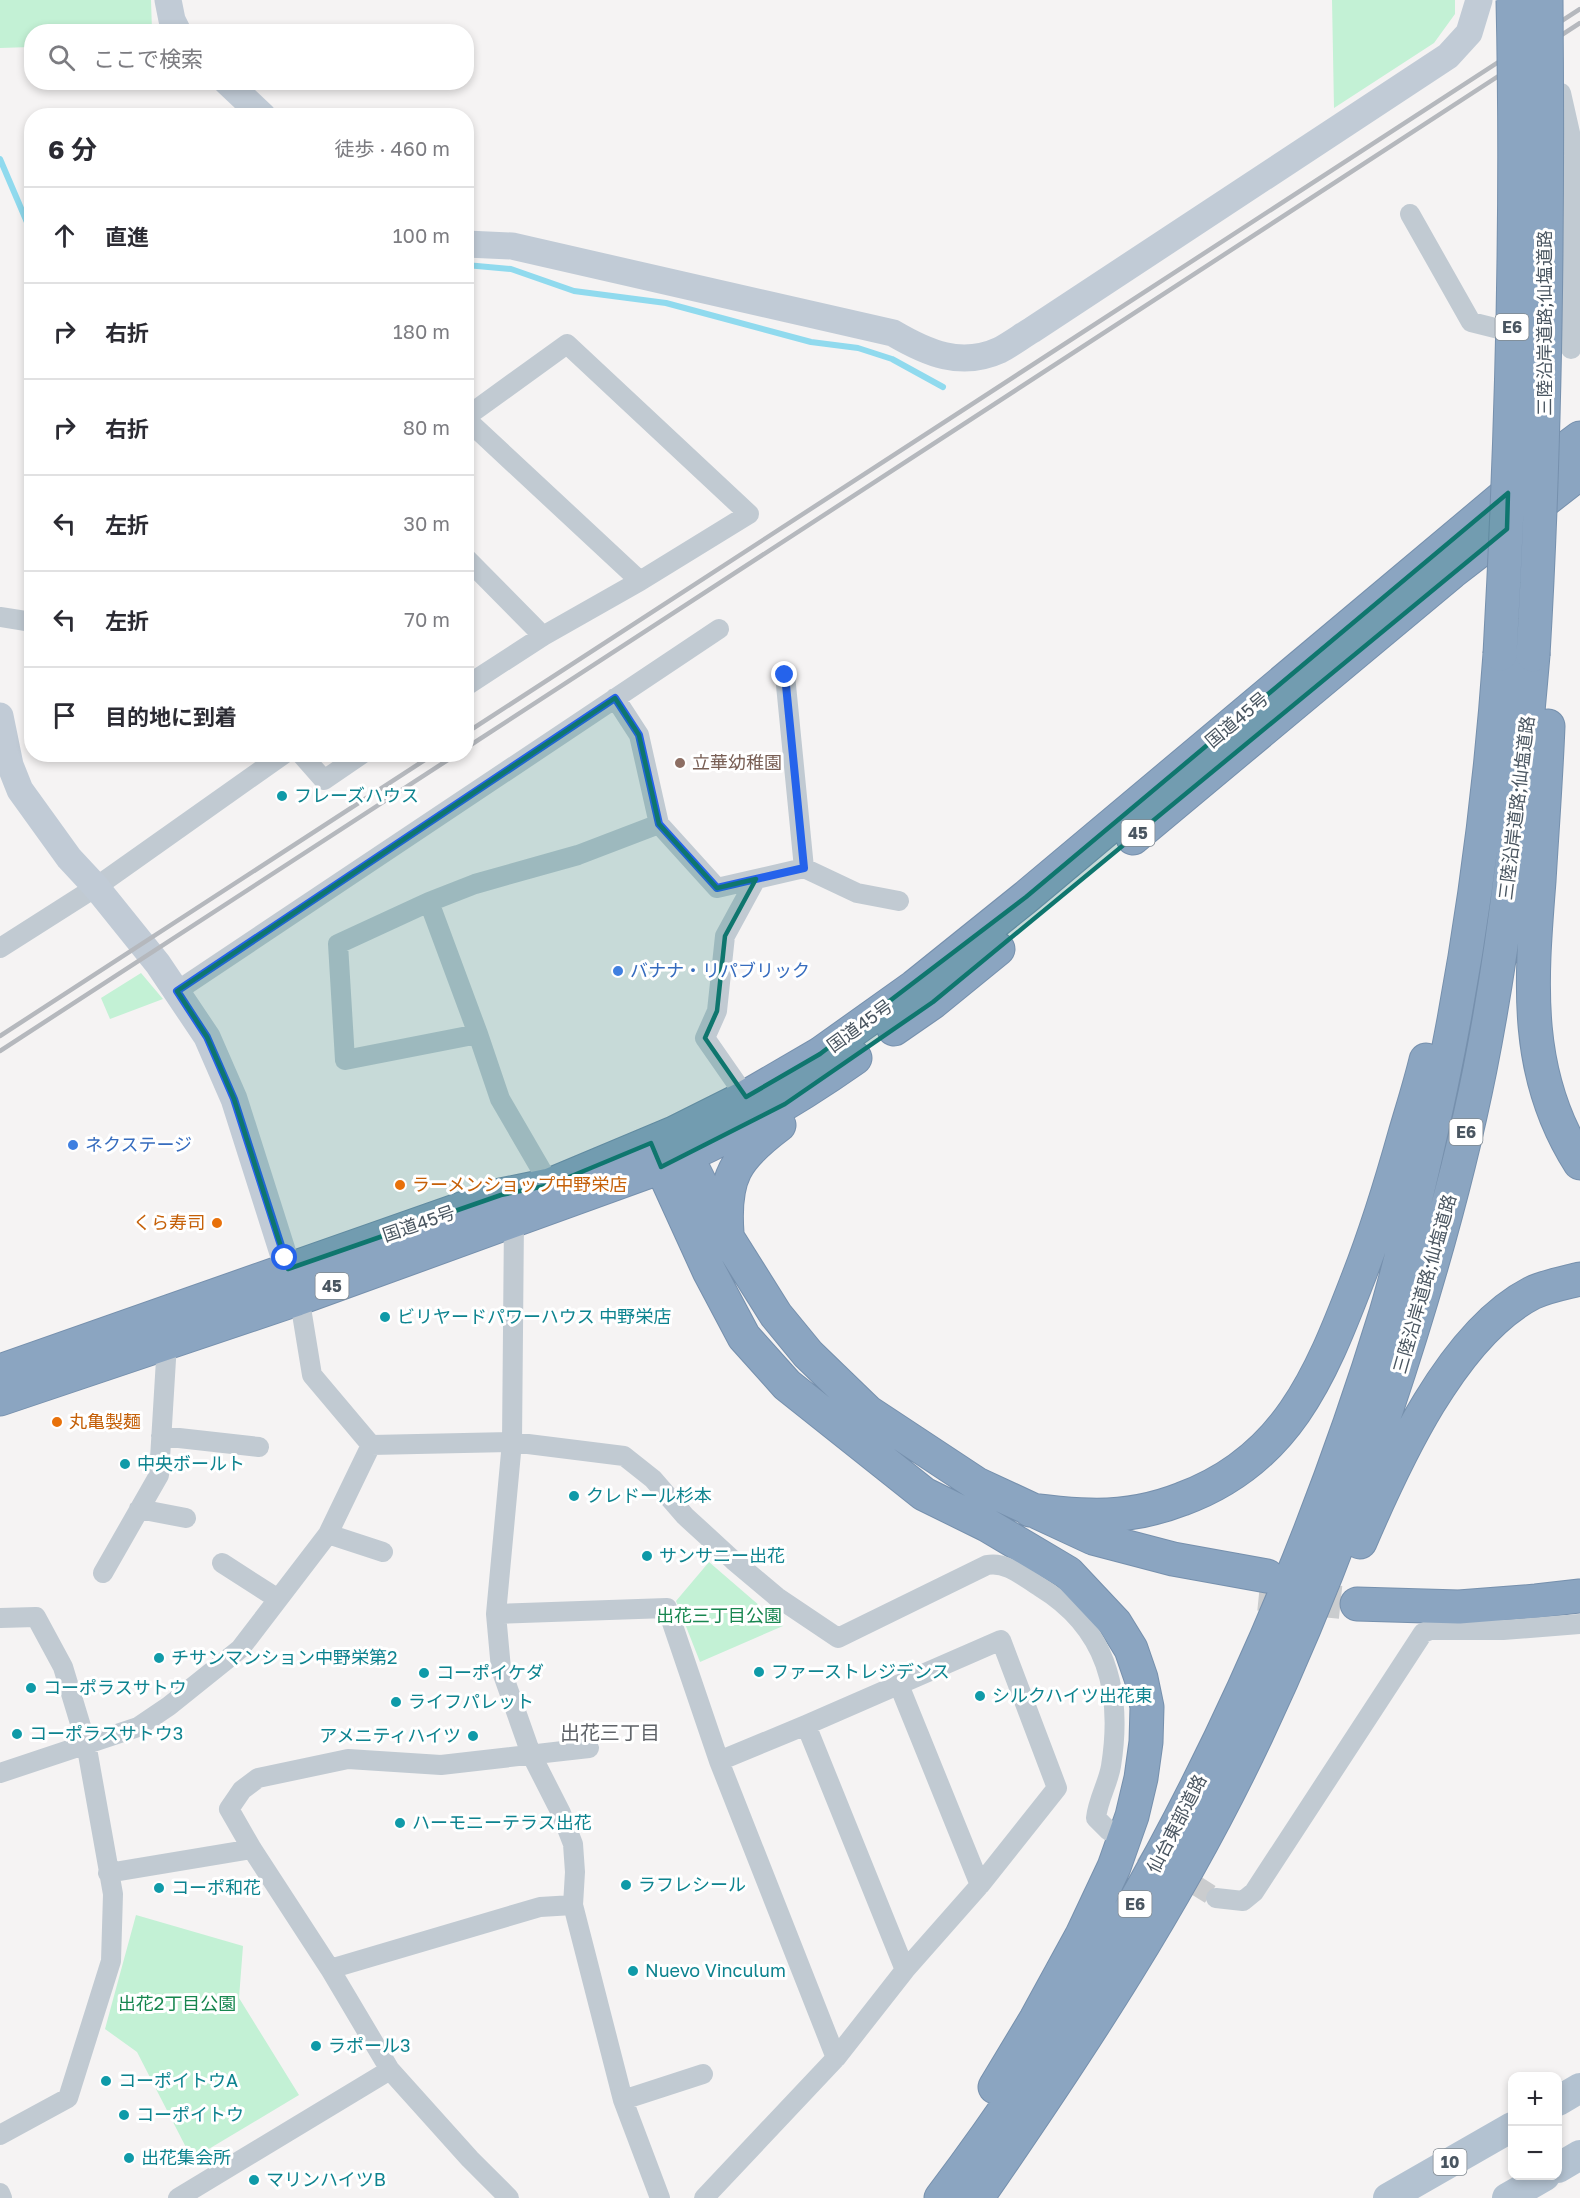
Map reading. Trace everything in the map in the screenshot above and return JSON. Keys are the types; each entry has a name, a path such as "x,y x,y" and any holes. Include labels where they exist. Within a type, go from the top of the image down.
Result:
{"highway":[{"name":"三陸沿岸道路;仙塩道路","path":"1272,1585 1343,1441 1386,1310 1446,1066 1474,903 1490,784 1507,531 1515,96 1513,0"},
{"name":"三陸沿岸道路;仙塩道路","path":"1320,1590 1374,1447 1417,1317 1454,1186 1494,994 1522,783 1542,656 1553,528 1545,392 1546,0"},
{"name":"国道45号","path":"0,1399 167,1343 292,1284 501,1195 550,1185 668,1150 719,1142 785,1104 933,1002 1571,476 1580,438"},
{"name":"国道45号","path":"0,1371 514,1219 668,1150 746,1097 820,1054 914,987 1026,897 1521,482 1571,476"},
{"path":"1542,656 1545,788 1536,920 1533,1022 1538,1059 1547,1094 1559,1125 1580,1163"},
{"path":"1030,1510 1091,1515 1133,1512 1168,1504 1201,1492 1228,1478 1254,1459 1277,1437 1314,1382 1371,1246 1424,1070 1443,985 1458,901 1474,784 1499,661"},
{"path":"727,1237 728,1190 736,1166 761,1139 789,1118 847,1063"},
{"path":"668,1150 776,1315 801,1346 868,1412 977,1484 1093,1538 1132,1549 1221,1568 1272,1585"},
{"path":"668,1150 709,1271 744,1337 787,1385 924,1494 987,1525 1068,1573 1115,1623 1131,1648 1141,1678 1147,1707 1142,1778 1132,1816 1114,1867 1082,1935 1030,2029 925,2198"},
{"path":"1202,1842 1271,1737 1368,1524 1420,1419 1443,1381 1465,1349 1511,1307 1532,1293 1556,1284 1580,1279"},
{"path":"987,1525 1047,1539 1152,1572 1272,1585"},
{"path":"1580,1577 1532,1585 1360,1595 1459,1607 1580,1596"},
{"name":"仙台東部道路","path":"941,2198 981,2145 1057,2034 1176,1830 1227,1725 1272,1585"},
{"name":"仙台東部道路","path":"977,2198 1084,2041 1135,1960 1202,1842 1257,1735 1320,1590"}],"main road":[{"path":"1562,2098 1580,2088"},
{"name":"10","path":"1388,2198 1508,2129"},
{"path":"1562,2165 1580,2155"},
{"path":"1507,2198 1537,2180"}],"street":[{"path":"168,0 174,24"},
{"path":"474,244 512,246 605,266 893,333 931,354 975,358 1000,350 1032,330 1448,56 1469,33 1479,0"},
{"path":"235,90 255,108"},
{"path":"1561,93 1573,146 1575,353"},
{"path":"1410,214 1471,322 1565,344 1575,353"},
{"path":"474,412 567,344 749,514 640,581 543,636 474,681"},
{"path":"474,425 640,581"},
{"path":"474,566 543,636"},
{"path":"0,617 24,621"},
{"path":"177,991 719,630"},
{"path":"785,675 804,868"},
{"path":"615,698 639,735 659,824 717,888 804,868 856,893 899,902"},
{"path":"0,716 10,765 20,790 69,858 151,954 207,1037 234,1099 302,1314 312,1375 371,1445"},
{"path":"0,948 96,887 274,762"},
{"path":"308,762 324,780 350,762"},
{"path":"478,1034 345,1060 338,944 429,902 475,884 578,855 659,824"},
{"path":"746,1097 705,1038 717,1011 724,936 756,879"},
{"path":"429,902 500,1099 550,1185"},
{"path":"514,1219 512,1442 496,1614 501,1669 531,1754 561,1813 573,1844 575,1872 573,1905 623,2100 660,2198"},
{"path":"103,1573 159,1475 167,1343"},
{"path":"161,1436 259,1447"},
{"path":"371,1445 512,1442 624,1456 653,1479 685,1516 733,1560 777,1597 838,1638 987,1565 1002,1564 1053,1595 1072,1610 1092,1635 1105,1659 1115,1711 1114,1741 1111,1768 1097,1804 1096,1818 1108,1831"},
{"path":"0,1773 138,1727 169,1706 240,1649 328,1534 371,1445"},
{"path":"139,1509 186,1518"},
{"path":"328,1534 383,1552"},
{"path":"222,1563 278,1599"},
{"path":"496,1614 667,1608 719,1761 836,2058"},
{"path":"0,1618 36,1617 63,1667 86,1743 113,1894 111,1961 68,2098 0,2135"},
{"path":"1216,1898 1243,1901 1254,1892 1423,1633 1430,1630 1503,1630 1580,1624"},
{"path":"704,2198 836,2058 905,1970 980,1885 1057,1788 1000,1640 719,1761"},
{"path":"899,1685 980,1885"},
{"path":"806,1725 905,1970"},
{"path":"509,2198 470,2159 390,2070 330,1969 252,1849 229,1809 242,1790 258,1778 348,1759 441,1765 589,1748"},
{"path":"108,1873 252,1849"},
{"path":"330,1969 540,1907 573,1905"},
{"path":"178,2198 390,2070"},
{"path":"623,2100 703,2074"},
{"path":"0,2193 2,2198"}],"highlighted area":[{"path":"1508,493 1507,529 933,1002 785,1104 661,1167 651,1143 550,1185 501,1195 288,1269 234,1099 207,1037 177,991 615,698 639,735 659,824 717,888 756,879 725,936 717,1011 705,1038 746,1097 820,1054 1026,897"}],"green space":[{"path":"0,0 151,0 152,24 24,24 24,47 0,48"},
{"path":"1332,0 1455,0 1455,14 1434,43 1334,108"},
{"path":"141,973 163,999 110,1019 101,998"},
{"name":"出花三丁目公園","path":"709,1562 783,1626 700,1662 676,1601"},
{"name":"出花2丁目公園","path":"136,1915 243,1946 239,1998 299,2095 192,2159 137,2052 105,2029"}],"waterway":[{"path":"0,159 24,215"},
{"path":"474,266 511,269 574,291 666,303 811,342 858,348 892,359 943,387"}],"tunnel":[{"path":"1259,1594 1357,1604"},
{"path":"1117,1836 1216,1898"}],"railway":[{"path":"474,728 1580,9"},
{"path":"474,743 1580,23"},
{"path":"0,1036 422,762"},
{"path":"0,1051 445,762"}],"place":[{"name":"立華幼稚園","path":"680,763"},
{"name":"フレーズハウス","path":"282,796"},
{"name":"バナナ・リパブリック","path":"618,971"},
{"name":"ネクステージ","path":"73,1145"},
{"name":"ラーメンショップ中野栄店","path":"400,1185"},
{"name":"くら寿司","path":"217,1223"},
{"name":"ビリヤードパワーハウス 中野栄店","path":"385,1317"},
{"name":"丸亀製麺","path":"57,1422"},
{"name":"中央ボールト","path":"125,1464"},
{"name":"クレドール杉本","path":"574,1496"},
{"name":"サンサニー出花","path":"647,1556"},
{"name":"チサンマンション中野栄第2","path":"159,1658"},
{"name":"ファーストレジデンス","path":"759,1672"},
{"name":"コーポイケダ","path":"424,1673"},
{"name":"コーポラスサトウ","path":"31,1688"},
{"name":"シルクハイツ出花東","path":"980,1696"},
{"name":"ライフパレット","path":"396,1702"},
{"name":"コーポラスサトウ3","path":"17,1734"},
{"name":"アメニティハイツ","path":"473,1736"},
{"name":"ハーモニーテラス出花","path":"400,1823"},
{"name":"ラフレシール","path":"626,1885"},
{"name":"コーポ和花","path":"159,1888"},
{"name":"Nuevo Vinculum","path":"633,1971"},
{"name":"ラポール3","path":"316,2046"},
{"name":"コーポイトウA","path":"106,2081"},
{"name":"コーポイトウ","path":"124,2115"},
{"name":"出花集会所","path":"129,2158"},
{"name":"マリンハイツB","path":"254,2180"}],"district":[{"name":"出花三丁目","path":"610,1733"}],"route":[{"path":"285,1258 234,1099 207,1037 177,991 615,698 639,735 659,824 717,888 804,868 785,675"}]}
